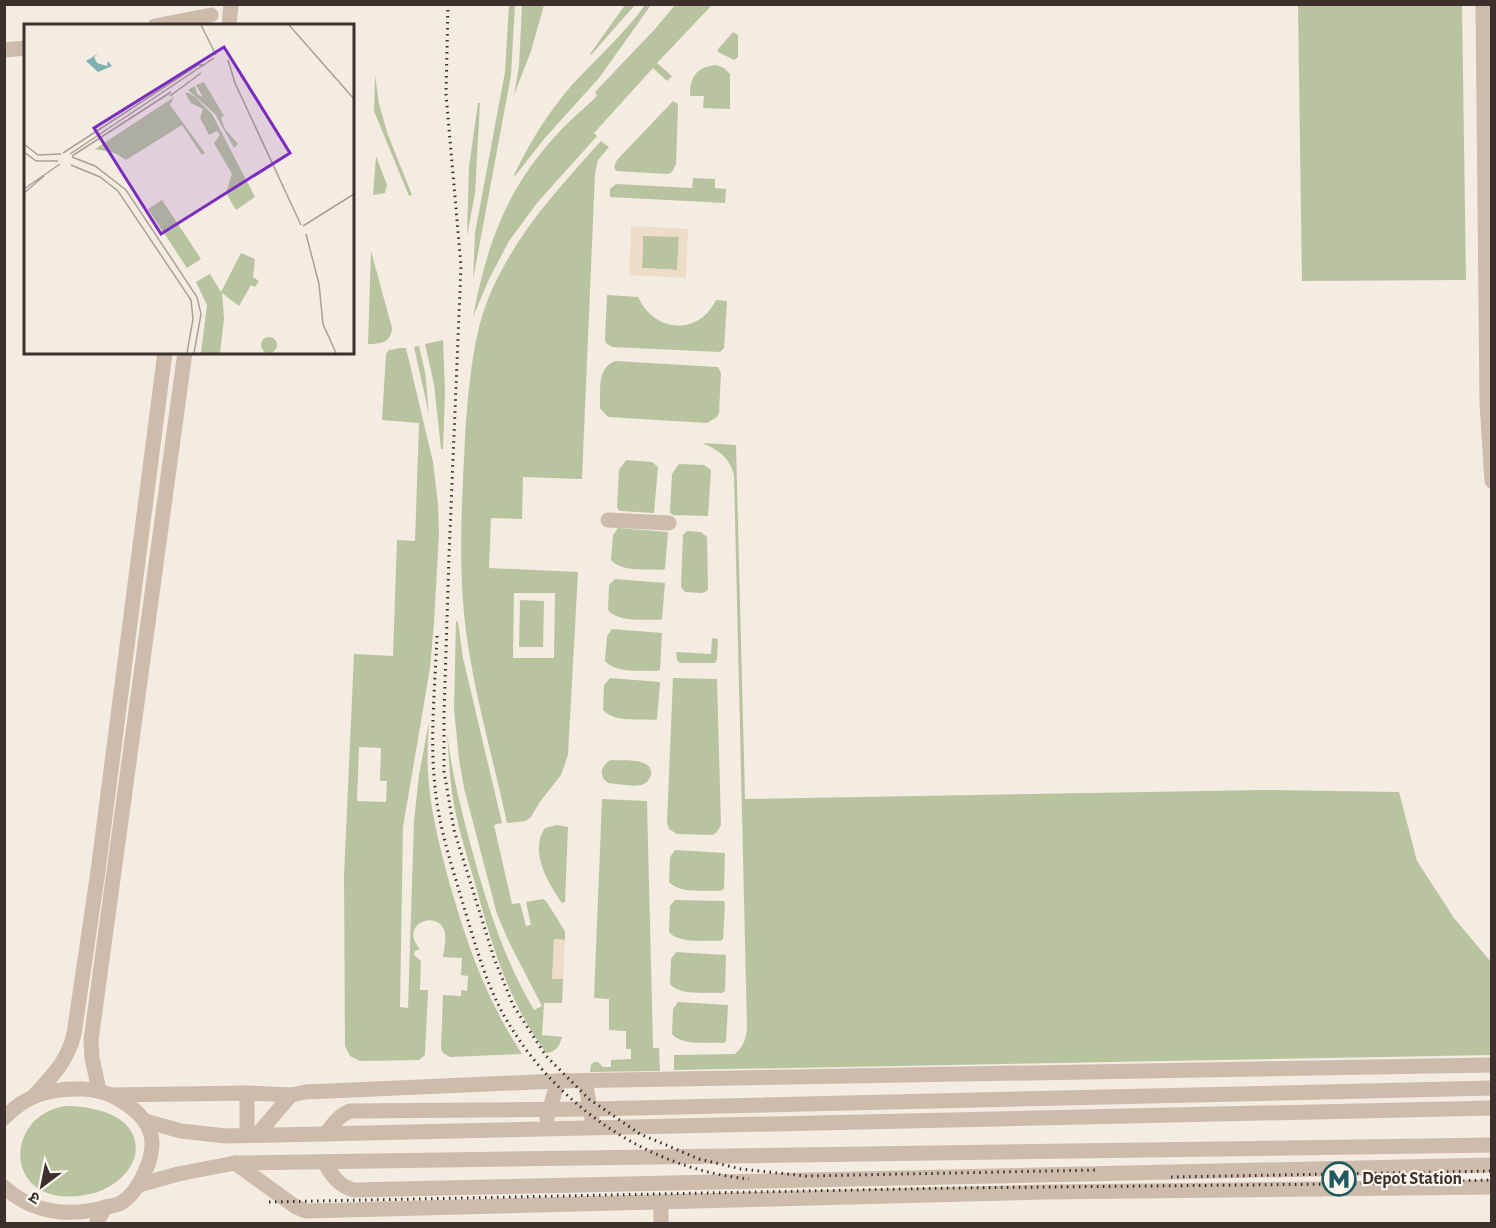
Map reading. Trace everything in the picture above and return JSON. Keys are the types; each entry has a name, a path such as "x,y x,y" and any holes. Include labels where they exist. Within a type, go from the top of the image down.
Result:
{"street":[{"path":"228,24 231,4"},
{"path":"1483,4 1487,402 1491,481"},
{"path":"165,24 211,15"},
{"path":"4,50 24,48"},
{"path":"34,1096 58,1070 71,1047 74,1034 98,871 165,354"},
{"path":"4,1187 15,1197 36,1207 67,1214 105,1207 121,1203 139,1185 151,1152 152,1136 145,1121 133,1109 105,1092 92,1058 91,1040 185,354"},
{"path":"608,520 669,523"},
{"path":"4,1118 17,1105 34,1096 73,1089 105,1092 291,1095 306,1092 558,1081 1491,1065"},
{"path":"544,1129 558,1081"},
{"path":"585,1081 593,1128"},
{"path":"326,1134 336,1119 350,1111 590,1109 1491,1088"},
{"path":"247,1094 252,1136"},
{"path":"252,1136 291,1095"},
{"path":"145,1121 181,1131 226,1136 252,1136 1491,1108"},
{"path":"139,1185 178,1174 235,1163 1491,1145"},
{"path":"324,1162 336,1181 345,1188 354,1190 1491,1165"},
{"path":"235,1163 296,1207 306,1211 1046,1191 1491,1187"},
{"path":"661,1203 661,1224"},
{"path":"36,1207 44,1224"},
{"path":"96,1224 105,1207"}],"green space":[{"path":"509,5 515,5 511,75 473,280 475,233 505,72"},
{"path":"522,5 544,5 531,51 514,95 519,66"},
{"path":"625,5 635,5 591,55 590,54"},
{"path":"645,5 651,5 599,78 544,139 515,176 526,151 554,107"},
{"path":"675,5 712,5 657,63 672,76 667,81 653,68 594,133 597,136 537,203 509,241 489,279 473,317 493,240 502,217 526,173 560,131 597,96 595,92"},
{"path":"1298,5 1462,5 1466,280 1302,281"},
{"path":"733,32 738,35 738,57 734,60 718,52"},
{"path":"716,65 724,68 730,74 730,109 703,108 704,96 690,96 691,83 696,74 704,68"},
{"path":"375,75 379,104 388,135 412,195 409,196 374,111"},
{"path":"673,101 678,104 678,108 676,164 672,172 668,174 616,171 614,167 617,160"},
{"path":"478,103 480,103 475,193 467,236 469,167"},
{"path":"601,141 609,147 598,160 595,173 582,479 523,477 522,519 491,518 489,568 578,572 568,755 561,775 531,817 526,821 507,823 473,674 463,600 461,554 465,438 474,349 488,299 510,255 552,196","holes":["514,593 555,593 554,658 513,658"]},
{"path":"376,156 387,185 385,193 373,195"},
{"path":"693,178 715,179 715,188 726,189 725,203 610,197 610,189 616,184 692,188"},
{"path":"643,235 679,237 677,270 642,268"},
{"path":"371,251 392,328 387,340 368,344"},
{"path":"607,295 638,297 645,309 654,317 676,326 688,325 698,320 708,312 716,300 727,301 724,348 720,352 612,347 606,343 605,339"},
{"path":"443,340 445,392 443,449 441,449 434,384 425,344"},
{"path":"419,346 425,372 429,414 414,347"},
{"path":"406,348 433,462 439,533 430,668 403,827 400,1007 408,1008 414,821 419,775 429,722 429,787 439,843 450,885 479,972 498,1013 522,1054 450,1057 443,1053 441,1049 443,995 461,996 461,990 467,991 468,976 461,975 462,958 443,957 445,933 442,925 429,920 416,926 414,932 414,940 420,949 415,951 414,955 421,961 420,990 428,990 425,1055 419,1060 360,1061 350,1056 345,1046 344,876 354,654 393,656 397,540 415,541 419,423 382,420 386,354 389,350","holes":["359,747 381,748 380,781 387,781 386,802 357,801"]},
{"path":"615,361 718,367 721,373 717,417 707,423 608,417 600,408 601,381 605,369"},
{"path":"702,443 736,445 745,799 1263,790 1399,792 1417,861 1454,918 1491,962 1491,1055 674,1070 674,1055 735,1054 744,1042 747,1027 734,475 729,463 722,455"},
{"path":"626,460 652,462 658,467 654,513 620,511 617,508 619,470"},
{"path":"679,464 704,465 711,470 708,516 670,513 672,474"},
{"path":"618,528 668,532 665,569 642,570 615,564 611,560 613,535"},
{"path":"687,531 701,532 707,537 708,588 702,593 685,592 681,587 683,535"},
{"path":"615,579 665,583 662,619 625,619 612,614 608,610 609,585"},
{"path":"520,600 544,601 543,647 519,647"},
{"path":"456,621 502,823 494,825 512,904 520,903 526,926 531,925 526,902 543,899 565,931 565,940 555,939 552,979 563,979 562,1003 544,1003 542,1035 562,1037 557,1048 546,1053 522,1015 504,977 484,916 456,815 447,733 458,794 485,894 514,973 534,1010 542,1006 497,914 464,788 454,709"},
{"path":"612,629 662,633 660,670 616,668 605,661 607,636"},
{"path":"712,638 718,639 715,663 680,663 677,660 676,652 711,654"},
{"path":"610,678 660,682 657,719 633,720 607,714 603,710 604,685"},
{"path":"673,678 717,679 721,825 712,835 677,834 669,829 667,823"},
{"path":"611,760 643,763 651,769 651,775 641,785 608,783 602,771"},
{"path":"602,799 647,801 653,1048 659,1048 660,1071 590,1072 594,1062 598,1062 603,1067 611,1067 611,1060 631,1059 631,1049 626,1049 626,1031 609,1030 609,999 594,998"},
{"path":"557,825 568,827 565,902 562,903 546,877 539,847 545,828"},
{"path":"675,850 725,853 724,889 693,891 674,886 669,882 670,857"},
{"path":"675,900 724,901 723,939 693,941 673,936 669,932 670,906"},
{"path":"676,952 726,955 725,991 722,993 694,993 674,988 670,984 671,959"},
{"path":"678,1002 728,1005 726,1041 696,1043 676,1038 672,1034 673,1009"},
{"path":"65,1106 82,1107 110,1114 126,1124 131,1131 136,1152 133,1162 119,1180 100,1191 62,1196 41,1190 27,1177 21,1161 22,1144 29,1127 44,1114"}],"shaded area":[{"path":"631,226 688,229 686,278 629,275","holes":["643,236 679,237 677,270 642,268"]},
{"path":"554,939 565,940 563,979 552,979"}],"railway":[{"path":"448,4 446,94 461,266 449,556 444,771 454,830 494,958 513,1005 546,1056 589,1099 640,1134 699,1159 741,1169 806,1176 1096,1170"},
{"path":"437,636 433,736 438,808 446,846 474,941 489,984 502,1012 522,1045 547,1075 605,1126 674,1161 711,1173 749,1179"},
{"path":"1171,1177 1492,1171"},
{"path":"269,1202 1492,1180"}],"place":[{"name":"Depot Station","path":"1339,1179"}]}
